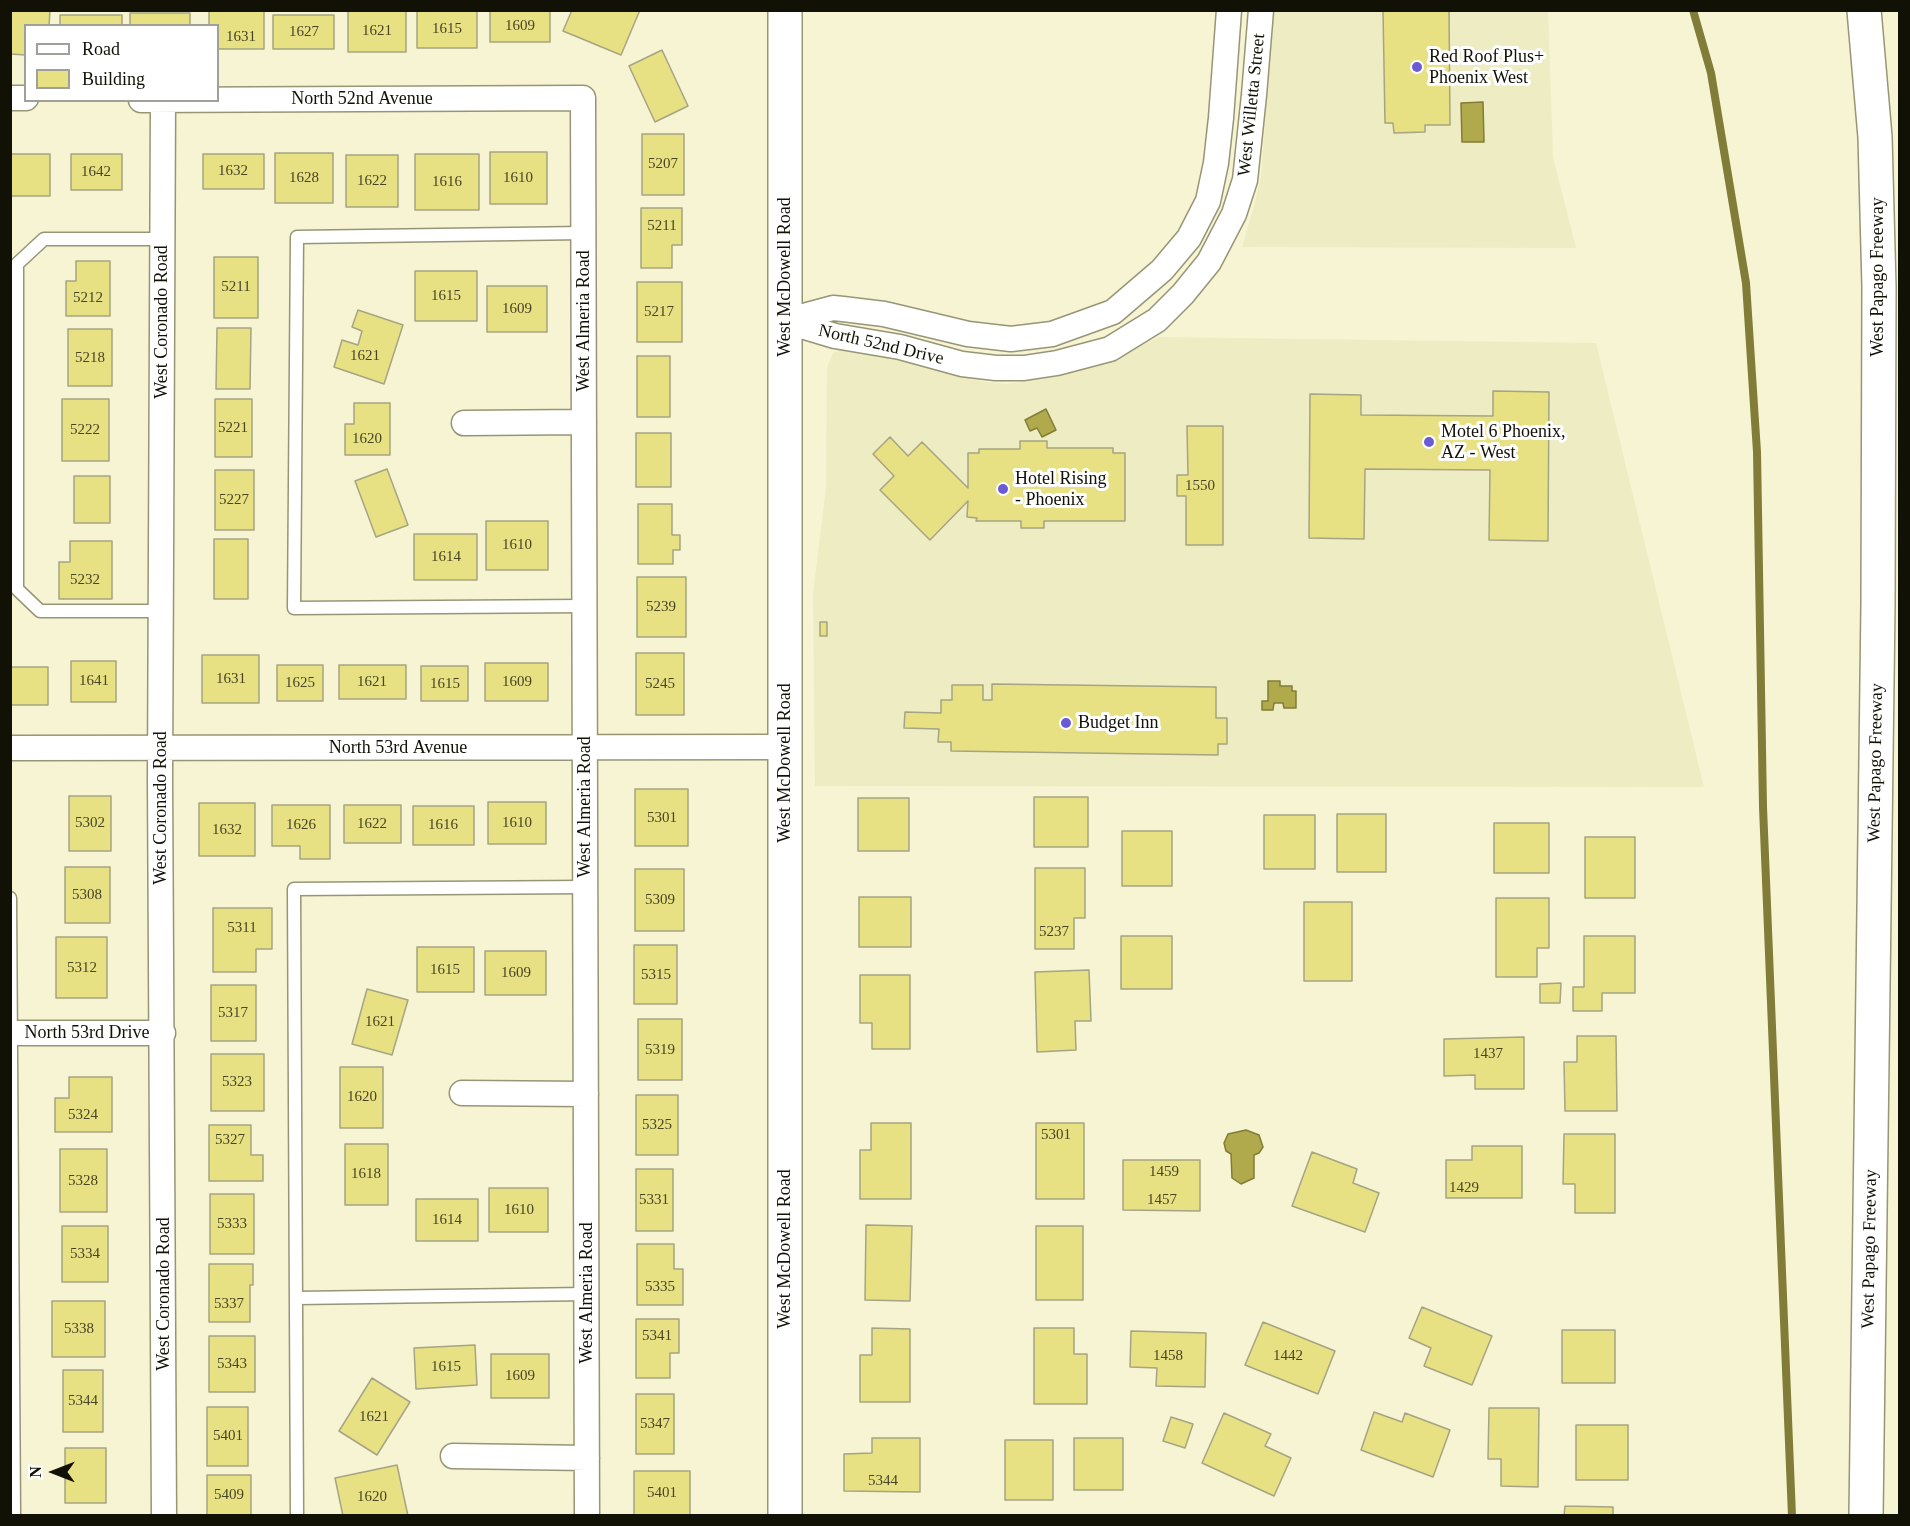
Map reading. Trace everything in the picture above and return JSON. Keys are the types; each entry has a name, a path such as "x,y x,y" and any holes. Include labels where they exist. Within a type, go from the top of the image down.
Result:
{"main road":[{"name":"West McDowell Road","path":"785,1515 786,10"},
{"name":"West Papago Freeway","path":"1864,10 1875,136 1879,287 1878,605 1866,1515"}],"street":[{"name":"West Willetta Street","path":"1113,312 1162,270 1189,238 1208,201 1216,163 1221,118 1229,10"},
{"name":"West Willetta Street","path":"1130,337 1157,320 1183,294 1209,262 1234,214 1245,180 1260,10"},
{"name":"North 52nd Avenue","path":"219,101 583,98"},
{"name":"West Almeria Road","path":"583,98 587,1515"},
{"name":"West Coronado Road","path":"163,102 160,748 164,1515"},
{"name":"North 52nd Drive","path":"785,321 833,308 884,314 968,334 1011,339 1052,334 1113,312"},
{"name":"North 52nd Drive","path":"785,321 835,336 900,347 962,363 996,368 1024,368 1068,361 1110,349 1130,337"},
{"path":"464,423 584,422"},
{"name":"North 53rd Avenue","path":"10,748 785,747"},
{"name":"North 53rd Drive","path":"12,1033 163,1033"},
{"path":"462,1093 586,1094"},
{"path":"453,1456 587,1458"}],"lane":[{"path":"584,233 297,237 294,608 585,606"},
{"path":"162,239 44,239 17,264 17,589 40,611 162,611"},
{"path":"297,1515 294,889 586,887"},
{"path":"10,898 14,1515"},
{"path":"296,1298 587,1294"}],"shaded area":[{"path":"1273,11 1548,11 1553,157 1576,248 1242,247 1261,177"},
{"path":"1483,102 1484,142 1462,142 1461,103"},
{"path":"1159,337 1596,343 1704,787 815,786 813,594 826,488 827,367 833,353 855,348 985,382 1007,384 1059,376 1103,364"},
{"path":"1046,409 1056,430 1042,437 1037,428 1030,431 1025,420"},
{"path":"1268,681 1280,681 1280,686 1292,686 1292,691 1296,691 1296,708 1284,708 1283,703 1274,703 1273,710 1262,710 1262,701 1268,701"},
{"path":"1246,1130 1259,1135 1263,1147 1259,1153 1254,1155 1254,1178 1241,1184 1232,1178 1231,1154 1226,1151 1224,1143 1228,1134"}],"building":[{"path":"10,10 50,10 49,24 24,24 24,55 10,54"},
{"path":"209,10 264,10 264,49 219,49 219,24 209,24"},
{"path":"348,10 406,10 406,52 348,52"},
{"path":"417,10 477,10 477,48 417,48"},
{"path":"490,10 550,10 550,42 490,42"},
{"path":"572,10 640,10 621,55 563,31"},
{"name":"Red Roof Plus+ Phoenix West","path":"1383,10 1449,10 1450,125 1425,125 1425,132 1394,133 1393,123 1385,123"},
{"path":"130,13 190,13 190,24 130,24"},
{"path":"60,15 122,15 122,24 60,24"},
{"path":"273,15 334,15 334,49 273,49"},
{"path":"662,50 688,106 655,122 629,66"},
{"path":"642,134 684,134 684,195 642,195"},
{"path":"490,152 547,152 547,204 490,204"},
{"path":"275,153 333,153 333,203 275,203"},
{"path":"10,154 50,154 50,196 10,196"},
{"path":"71,154 122,154 122,190 71,190"},
{"path":"203,154 264,154 264,189 203,189"},
{"path":"415,154 479,154 479,210 415,210"},
{"path":"346,155 398,155 398,207 346,207"},
{"path":"641,208 682,208 682,245 672,245 672,268 641,268"},
{"path":"214,257 258,257 258,318 214,318"},
{"path":"76,261 110,261 110,316 66,316 66,281 76,281"},
{"path":"415,271 477,271 477,321 415,321"},
{"path":"637,282 682,282 682,342 637,342"},
{"path":"487,286 547,286 547,332 487,332"},
{"path":"358,310 403,325 384,384 334,367 342,340 358,345 362,331 352,327"},
{"path":"217,328 251,328 250,389 216,389"},
{"path":"68,329 112,329 112,386 68,386"},
{"path":"637,356 670,356 670,417 637,417"},
{"name":"Motel 6 Phoenix, AZ - West","path":"1493,391 1549,392 1548,541 1489,540 1490,470 1365,469 1364,539 1309,538 1310,394 1361,395 1361,415 1493,416"},
{"path":"62,399 109,399 109,461 62,461"},
{"path":"215,399 252,399 252,457 215,457"},
{"path":"354,403 390,403 390,455 345,455 345,424 354,424"},
{"path":"1187,426 1223,426 1223,545 1186,545 1186,496 1177,496 1177,475 1188,475"},
{"path":"636,433 671,433 671,487 636,487"},
{"name":"Hotel Rising - Phoenix","path":"890,437 908,456 922,442 968,488 968,453 979,453 979,449 1020,449 1020,441 1047,441 1047,448 1113,448 1113,453 1125,453 1125,521 1044,521 1044,528 1021,528 1021,521 976,521 977,518 967,517 968,501 930,540 880,490 894,476 873,454"},
{"path":"387,469 408,525 376,537 355,481"},
{"path":"215,470 254,470 254,530 215,530"},
{"path":"74,476 110,476 110,523 74,523"},
{"path":"638,504 672,504 672,535 680,535 680,550 673,550 673,564 638,564"},
{"path":"486,521 548,521 548,570 486,570"},
{"path":"414,534 477,534 477,580 414,580"},
{"path":"214,539 248,539 248,599 214,599"},
{"path":"70,541 112,541 112,599 59,599 59,562 70,562"},
{"path":"637,577 686,577 686,637 637,637"},
{"path":"820,622 827,622 827,636 820,636"},
{"path":"636,653 684,653 684,715 636,715"},
{"path":"202,655 259,655 259,703 202,703"},
{"path":"71,661 116,661 116,702 71,702"},
{"path":"485,663 548,663 548,701 485,701"},
{"path":"277,665 323,665 323,701 277,701"},
{"path":"339,665 406,665 406,699 339,699"},
{"path":"421,666 468,666 468,701 421,701"},
{"path":"10,667 48,667 48,705 10,705"},
{"name":"Budget Inn","path":"992,684 1216,687 1216,718 1227,718 1227,744 1218,744 1218,755 951,751 951,742 938,742 939,729 904,728 905,712 941,713 941,700 952,700 952,685 983,685 983,700 992,700"},
{"path":"635,789 688,789 688,846 635,846"},
{"path":"69,796 111,796 111,851 69,851"},
{"path":"1034,797 1088,797 1088,847 1034,847"},
{"path":"858,798 909,798 909,851 858,851"},
{"path":"488,802 546,802 546,844 488,844"},
{"path":"199,803 255,803 255,856 199,856"},
{"path":"272,805 330,805 330,859 300,859 300,846 272,846"},
{"path":"344,805 401,805 401,843 344,843"},
{"path":"413,806 474,806 474,845 413,845"},
{"path":"1337,814 1386,814 1386,872 1337,872"},
{"path":"1264,815 1315,815 1315,869 1264,869"},
{"path":"1494,823 1549,823 1549,873 1494,873"},
{"path":"1122,831 1172,831 1172,886 1122,886"},
{"path":"1585,837 1635,837 1635,898 1585,898"},
{"path":"65,867 110,867 110,923 65,923"},
{"path":"1035,868 1085,868 1085,918 1074,918 1074,949 1035,949"},
{"path":"635,869 684,869 684,931 635,931"},
{"path":"859,897 911,897 911,947 859,947"},
{"path":"1496,898 1549,898 1549,948 1537,948 1537,977 1496,977"},
{"path":"1304,902 1352,902 1352,981 1304,981"},
{"path":"213,908 272,908 272,949 256,949 256,972 213,972"},
{"path":"1121,936 1172,936 1172,989 1121,989"},
{"path":"1584,936 1635,936 1635,993 1602,993 1602,1011 1573,1011 1573,987 1584,987"},
{"path":"56,937 107,937 107,998 56,998"},
{"path":"634,945 677,945 677,1004 634,1004"},
{"path":"417,947 474,947 474,992 417,992"},
{"path":"485,951 546,951 546,995 485,995"},
{"path":"1089,970 1091,1021 1075,1021 1076,1050 1037,1052 1035,972"},
{"path":"860,975 910,975 910,1049 872,1049 872,1023 860,1023"},
{"path":"1561,983 1560,1003 1540,1003 1540,984"},
{"path":"211,985 256,985 256,1041 211,1041"},
{"path":"367,989 408,1000 392,1055 352,1044"},
{"path":"638,1019 682,1019 682,1080 638,1080"},
{"path":"1577,1036 1616,1036 1617,1111 1565,1111 1564,1062 1577,1062"},
{"path":"1524,1037 1524,1089 1475,1089 1475,1075 1444,1076 1444,1039"},
{"path":"211,1054 264,1054 264,1111 211,1111"},
{"path":"340,1067 383,1067 383,1128 340,1128"},
{"path":"69,1077 112,1077 112,1132 55,1132 55,1098 69,1098"},
{"path":"636,1095 678,1095 678,1155 636,1155"},
{"path":"871,1123 911,1123 911,1199 860,1199 860,1150 871,1150"},
{"path":"1036,1123 1084,1123 1084,1199 1036,1199"},
{"path":"209,1125 251,1125 251,1155 263,1155 263,1181 209,1181"},
{"path":"1564,1134 1615,1134 1615,1213 1575,1213 1575,1184 1563,1184"},
{"path":"345,1144 388,1144 388,1205 345,1205"},
{"path":"1472,1146 1522,1146 1522,1198 1446,1198 1446,1160 1472,1160"},
{"path":"60,1149 107,1149 107,1212 60,1212"},
{"path":"1312,1152 1357,1169 1353,1183 1379,1193 1365,1232 1292,1206"},
{"path":"1123,1160 1200,1160 1200,1211 1123,1210"},
{"path":"636,1169 673,1169 673,1231 636,1231"},
{"path":"489,1188 548,1188 548,1232 489,1232"},
{"path":"210,1194 254,1194 254,1254 210,1254"},
{"path":"416,1199 478,1199 478,1241 416,1241"},
{"path":"866,1225 912,1226 910,1301 865,1300"},
{"path":"62,1226 108,1226 108,1282 62,1282"},
{"path":"1036,1226 1083,1226 1083,1300 1036,1300"},
{"path":"637,1244 674,1244 674,1269 683,1269 683,1305 637,1305"},
{"path":"209,1264 253,1264 253,1285 250,1285 250,1322 209,1322"},
{"path":"52,1301 105,1301 105,1357 52,1357"},
{"path":"1422,1307 1492,1336 1472,1385 1424,1366 1431,1348 1409,1338"},
{"path":"636,1319 679,1319 679,1353 670,1353 670,1378 636,1378"},
{"path":"1263,1322 1335,1351 1318,1394 1245,1365"},
{"path":"872,1328 910,1329 910,1402 860,1402 860,1355 872,1355"},
{"path":"1034,1328 1074,1328 1074,1354 1087,1354 1087,1404 1034,1404"},
{"path":"1562,1330 1615,1330 1615,1383 1562,1383"},
{"path":"1131,1331 1206,1333 1205,1387 1156,1386 1157,1368 1130,1367"},
{"path":"209,1336 255,1336 255,1392 209,1392"},
{"path":"475,1345 477,1385 416,1389 414,1348"},
{"path":"491,1354 549,1354 549,1398 491,1398"},
{"path":"63,1370 103,1370 103,1432 63,1432"},
{"path":"372,1378 410,1402 377,1455 339,1431"},
{"path":"636,1394 674,1394 674,1454 636,1454"},
{"path":"207,1407 248,1407 248,1466 207,1466"},
{"path":"1489,1408 1539,1408 1538,1487 1501,1486 1501,1459 1488,1459"},
{"path":"1374,1412 1402,1422 1405,1413 1450,1430 1433,1477 1361,1450"},
{"path":"1224,1413 1271,1434 1265,1446 1291,1458 1274,1496 1202,1463"},
{"path":"1171,1417 1193,1424 1185,1448 1163,1441"},
{"path":"1576,1425 1628,1425 1628,1480 1576,1480"},
{"path":"872,1438 920,1438 920,1492 844,1491 844,1454 872,1453"},
{"path":"1074,1438 1123,1438 1123,1490 1074,1490"},
{"path":"1005,1440 1053,1440 1053,1500 1005,1500"},
{"path":"65,1448 106,1448 106,1503 65,1503"},
{"path":"397,1465 408,1516 343,1516 335,1478"},
{"path":"634,1471 690,1471 690,1516 634,1516"},
{"path":"207,1475 251,1475 251,1516 207,1516"},
{"path":"1565,1506 1613,1507 1613,1516 1564,1516"}],"waterway":[{"path":"1693,10 1711,73 1746,283 1757,452 1763,807 1792,1516"}],"place":[{"name":"Red Roof Plus+ Phoenix West","path":"1417,67"},
{"name":"Motel 6 Phoenix, AZ - West","path":"1429,442"},
{"name":"Hotel Rising - Phoenix","path":"1003,489"},
{"name":"Budget Inn","path":"1066,723"}]}
